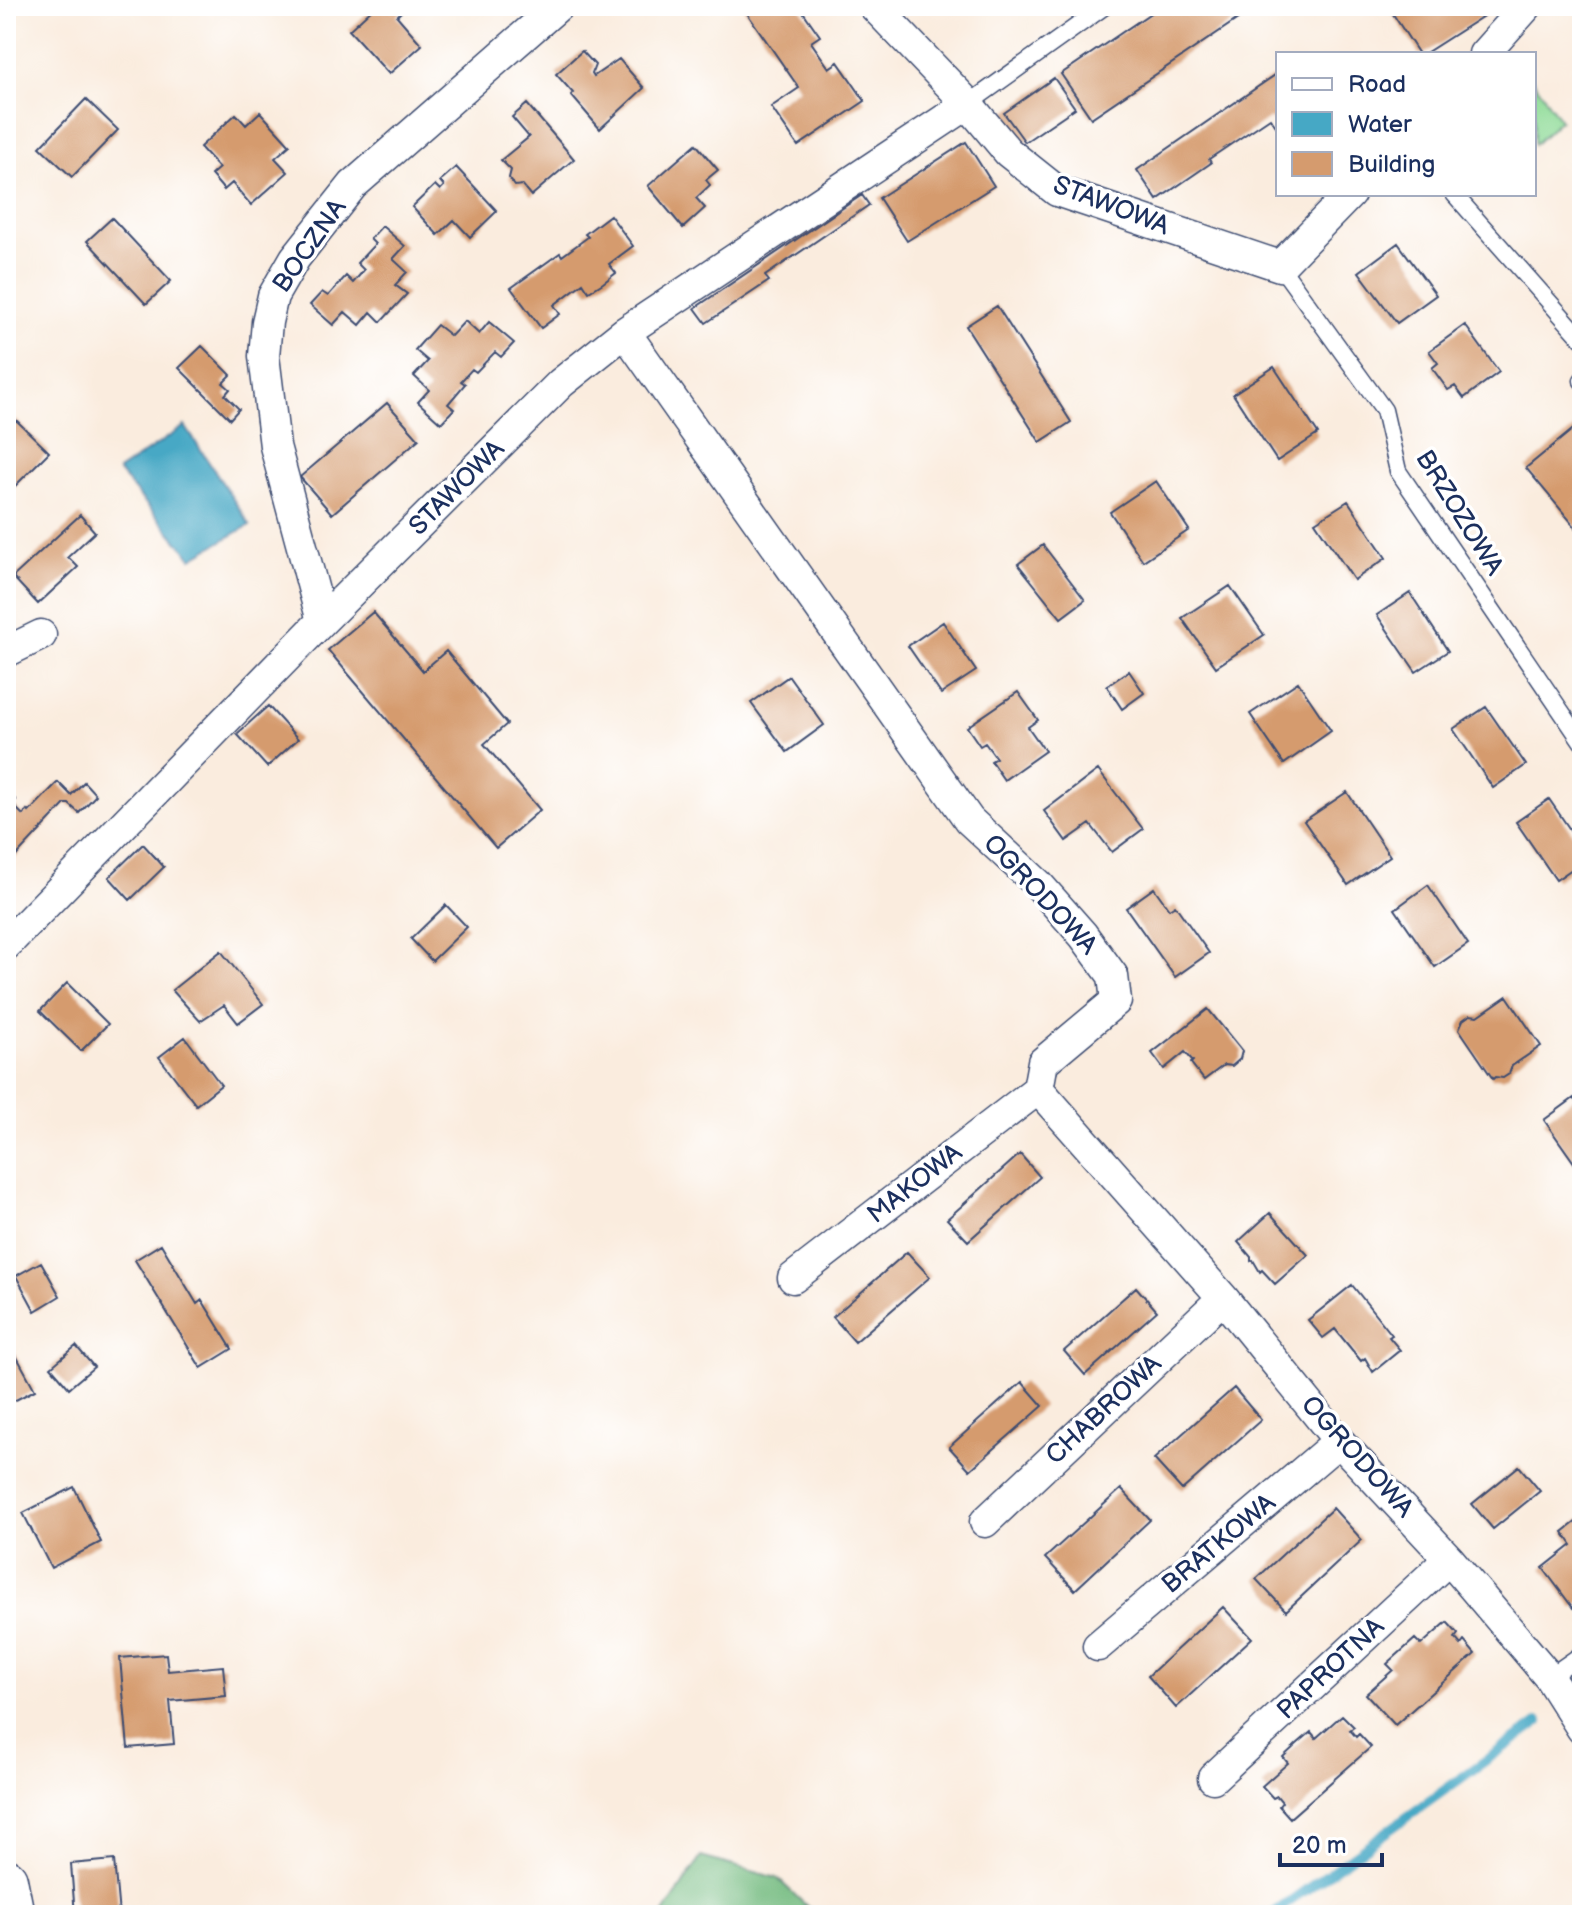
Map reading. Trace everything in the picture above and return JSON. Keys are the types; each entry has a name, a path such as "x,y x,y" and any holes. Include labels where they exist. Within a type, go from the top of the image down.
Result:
{"street":[{"name":"BOCZNA","path":"322,621 275,446 264,356 273,296 295,258 353,185 558,6"},
{"path":"874,6 968,104"},
{"path":"1486,52 1527,6"},
{"name":"STAWOWA","path":"6,945 322,621 561,383 625,332 968,104 1008,152 1057,191 1280,266"},
{"path":"1280,266 1348,196"},
{"name":"OGRODOWA","path":"625,332 969,820 1038,884 1083,935 1113,976 1116,1001 1043,1062 1038,1089 1223,1298 1339,1441 1449,1559 1549,1677 1582,1729"},
{"path":"6,652 41,635"},
{"name":"MAKOWA","path":"793,1278 1038,1089"},
{"name":"CHABROWA","path":"985,1522 1223,1298"},
{"name":"BRATKOWA","path":"1098,1646 1339,1441"},
{"name":"PAPROTNA","path":"1213,1778 1449,1559"},
{"path":"6,1880 13,1915"}],"lane":[{"name":"STAWOWA","path":"968,104 1105,6"},
{"path":"1456,196 1582,339"},
{"name":"BRZOZOWA","path":"1280,266 1384,410 1398,471 1582,742"},
{"path":"1549,1677 1582,1654"}],"green space":[{"path":"1536,84 1560,120 1536,143"},
{"path":"701,1857 777,1878 816,1915 663,1915"}],"water":[{"path":"185,426 250,525 192,558 118,471"}],"building":[{"path":"375,6 399,6 403,10 397,16 422,45 389,74 349,30"},
{"path":"742,6 799,6 820,36 811,42 829,68 838,62 865,101 798,146 771,107 799,88"},
{"path":"1161,6 1257,6 1091,118 1061,74"},
{"path":"1397,6 1499,6 1427,52 1418,52 1391,11"},
{"path":"582,51 595,65 594,76 619,59 644,88 600,129 556,74"},
{"path":"1276,74 1276,126 1270,118 1209,159 1211,163 1157,200 1137,170"},
{"path":"1054,78 1075,108 1025,142 1004,113"},
{"path":"86,99 118,130 72,177 40,147"},
{"path":"527,104 574,159 531,196 522,185 515,186 509,178 511,170 501,160 529,137 512,117"},
{"path":"260,112 290,145 275,158 288,172 251,205 232,183 224,190 211,175 219,168 200,147 236,114 246,125"},
{"path":"966,142 994,186 907,241 879,198"},
{"path":"696,144 718,170 706,180 710,185 696,198 705,208 683,228 648,186"},
{"path":"456,167 497,211 470,237 454,220 438,235 412,207 435,185 440,190 444,186 440,181"},
{"path":"862,195 869,205 765,276 769,281 706,323 695,308"},
{"path":"610,215 633,246 609,264 616,273 589,292 583,283 554,305 560,314 541,328 511,288 588,237 585,234"},
{"path":"112,218 171,281 146,304 87,241"},
{"path":"382,226 405,246 393,259 407,272 395,285 407,294 381,322 371,312 360,325 345,312 333,325 310,305 322,292 328,296 346,276 353,283 364,270 357,263 375,244 370,239"},
{"path":"1398,243 1436,295 1397,323 1359,272"},
{"path":"997,306 1071,422 1040,442 966,326"},
{"path":"465,321 479,334 489,322 514,343 501,357 495,352 476,372 472,369 461,381 465,384 448,404 454,409 441,423 418,402 429,390 414,376 428,361 415,350 437,325 451,336"},
{"path":"1465,325 1499,372 1464,398 1455,386 1448,390 1432,368 1438,363 1429,351"},
{"path":"202,346 231,375 223,383 230,389 225,395 239,409 230,419 179,368"},
{"path":"1274,367 1318,434 1277,461 1233,394"},
{"path":"387,403 419,439 332,514 300,477"},
{"path":"16,420 49,452 11,490 6,485 6,429"},
{"path":"1578,425 1582,429 1582,535 1526,468"},
{"path":"1156,481 1189,530 1143,561 1110,512"},
{"path":"1348,501 1386,558 1354,580 1315,522"},
{"path":"80,515 95,532 68,557 78,567 38,604 13,577"},
{"path":"1043,545 1085,600 1061,618 1018,564"},
{"path":"1230,586 1264,635 1216,667 1182,618"},
{"path":"1410,593 1448,651 1416,672 1377,615"},
{"path":"373,612 423,671 446,651 507,724 484,744 540,810 496,848 328,650"},
{"path":"943,622 976,671 941,694 908,646"},
{"path":"1129,671 1144,693 1122,709 1107,686"},
{"path":"789,676 824,725 787,752 751,703"},
{"path":"1298,682 1331,731 1284,764 1250,714"},
{"path":"1018,692 1038,720 1028,727 1045,751 1004,780 991,761 996,758 985,743 980,746 967,727"},
{"path":"268,706 298,739 267,767 237,734"},
{"path":"1486,707 1526,765 1493,788 1453,729"},
{"path":"1098,770 1143,829 1112,852 1090,824 1066,841 1044,811"},
{"path":"58,782 71,795 84,782 96,795 79,813 65,804 6,867 6,791 16,800 12,804 23,815"},
{"path":"1347,792 1390,856 1348,885 1304,821"},
{"path":"1549,799 1582,847 1582,862 1556,880 1516,822"},
{"path":"143,844 164,867 130,900 109,877"},
{"path":"1428,885 1468,944 1435,967 1395,909"},
{"path":"1154,888 1169,909 1175,905 1209,953 1175,977 1126,908"},
{"path":"446,905 467,927 432,961 411,939"},
{"path":"221,951 263,1004 238,1023 224,1005 200,1021 172,990"},
{"path":"67,983 108,1024 81,1051 40,1011"},
{"path":"1507,996 1541,1046 1512,1066 1509,1074 1493,1079 1459,1029 1463,1020 1470,1015 1478,1016"},
{"path":"1208,1009 1242,1051 1240,1059 1232,1066 1224,1065 1204,1080 1185,1052 1164,1069 1152,1053"},
{"path":"185,1037 221,1085 196,1105 159,1057"},
{"path":"1574,1098 1582,1110 1582,1174 1544,1120"},
{"path":"1020,1154 1040,1177 968,1241 947,1219"},
{"path":"1270,1213 1308,1255 1275,1284 1262,1270 1260,1272 1238,1242"},
{"path":"161,1244 197,1304 202,1300 232,1349 201,1368 135,1260"},
{"path":"907,1252 930,1277 855,1342 833,1317"},
{"path":"41,1262 60,1296 35,1311 16,1276"},
{"path":"1352,1285 1392,1335 1389,1337 1400,1350 1373,1372 1365,1358 1361,1361 1335,1329 1323,1338 1308,1320"},
{"path":"1136,1287 1157,1311 1085,1375 1064,1351"},
{"path":"6,1337 35,1390 6,1405"},
{"path":"76,1346 94,1367 69,1388 51,1367"},
{"path":"1022,1382 1043,1406 970,1470 949,1447"},
{"path":"1234,1388 1261,1420 1182,1490 1154,1459"},
{"path":"1519,1466 1540,1491 1493,1529 1472,1504"},
{"path":"74,1487 101,1542 51,1568 23,1513"},
{"path":"1121,1489 1150,1520 1075,1590 1045,1558"},
{"path":"1333,1508 1362,1540 1286,1611 1256,1579"},
{"path":"1582,1517 1582,1601 1573,1608 1543,1568 1572,1545 1563,1532"},
{"path":"1223,1607 1252,1638 1176,1708 1148,1676"},
{"path":"1447,1622 1458,1634 1455,1638 1461,1645 1464,1641 1475,1654 1395,1725 1366,1694 1393,1670 1387,1664 1415,1639 1421,1645"},
{"path":"166,1654 168,1671 223,1666 226,1696 170,1701 174,1744 128,1748 120,1658"},
{"path":"1342,1715 1354,1727 1350,1730 1356,1737 1359,1734 1371,1747 1290,1818 1279,1806 1282,1802 1277,1796 1273,1798 1262,1786 1288,1763 1283,1757 1297,1744 1311,1732 1316,1738"},
{"path":"114,1860 119,1915 75,1915 71,1864"}],"waterway":[{"path":"1271,1915 1539,1722"}]}
